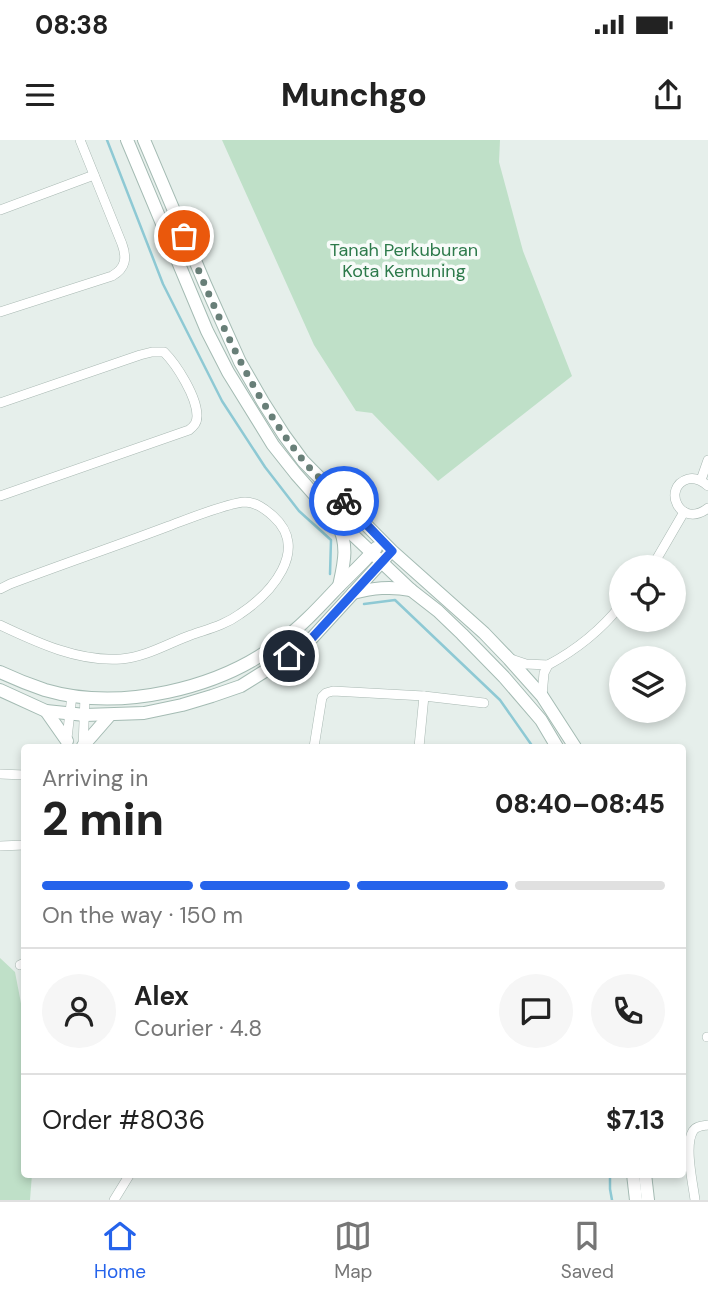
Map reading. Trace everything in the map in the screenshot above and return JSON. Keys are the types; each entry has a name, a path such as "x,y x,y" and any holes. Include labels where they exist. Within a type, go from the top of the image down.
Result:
{"main road":[{"path":"127,140 207,331 228,372 273,445 334,517 411,590 454,626 503,677 541,720 555,744"},
{"path":"144,140 240,362 303,461 392,551 484,633 509,659 542,696 573,744"},
{"path":"334,517 343,534 345,546 338,587"},
{"path":"0,691 46,711 110,715 144,713 182,705 241,686 305,644 328,622 377,557 383,541"},
{"path":"0,672 47,690 79,696 123,698 155,694 202,682 233,670 281,642 311,616 338,587 377,557 392,551"},
{"path":"352,593 379,587 411,590"},
{"path":"46,711 67,744"},
{"path":"86,744 110,715"},
{"path":"633,1178 636,1200"},
{"path":"645,1178 648,1200"}],"street":[{"path":"0,312 112,276 124,265 124,250 80,140"},
{"path":"0,210 94,175"},
{"path":"0,403 152,352 164,352 186,384 197,415 196,424 190,430 0,496"},
{"path":"708,460 705,483 689,479 679,485 675,497 676,503 684,512 696,515 708,508"},
{"path":"0,589 243,502 266,509 277,519 289,544 287,557 277,579 261,598 239,615 222,624 138,655 111,659 84,657 36,642 0,625"},
{"path":"659,555 684,512"},
{"path":"509,659 526,664 548,665 591,637 609,618"},
{"path":"542,696 544,673 548,665"},
{"path":"314,744 322,697 333,691 424,696 484,703"},
{"path":"67,744 70,713 79,696"},
{"path":"79,696 85,715 83,744"},
{"path":"419,744 424,696"},
{"path":"0,774 21,774"},
{"path":"0,846 21,845"},
{"path":"695,1200 689,1142 694,1129 706,1125"},
{"path":"114,1200 128,1178"}],"green space":[{"name":"Tanah Perkuburan Kota Kemuning","path":"222,140 500,140 499,162 523,251 572,376 438,481 372,413 356,411 314,345"},
{"path":"0,958 15,972 21,1003 21,1178 32,1178 30,1200 0,1200"}],"waterway":[{"path":"107,140 163,284 222,401 265,467 299,511 331,540 330,574"},
{"path":"364,604 395,600 500,700 531,744"},
{"path":"610,1178 612,1200"}],"way so far":[{"path":"184,236 240,362 263,402 303,461 344,501"}],"route":[{"path":"289,656 328,622 392,551 344,501"}]}
